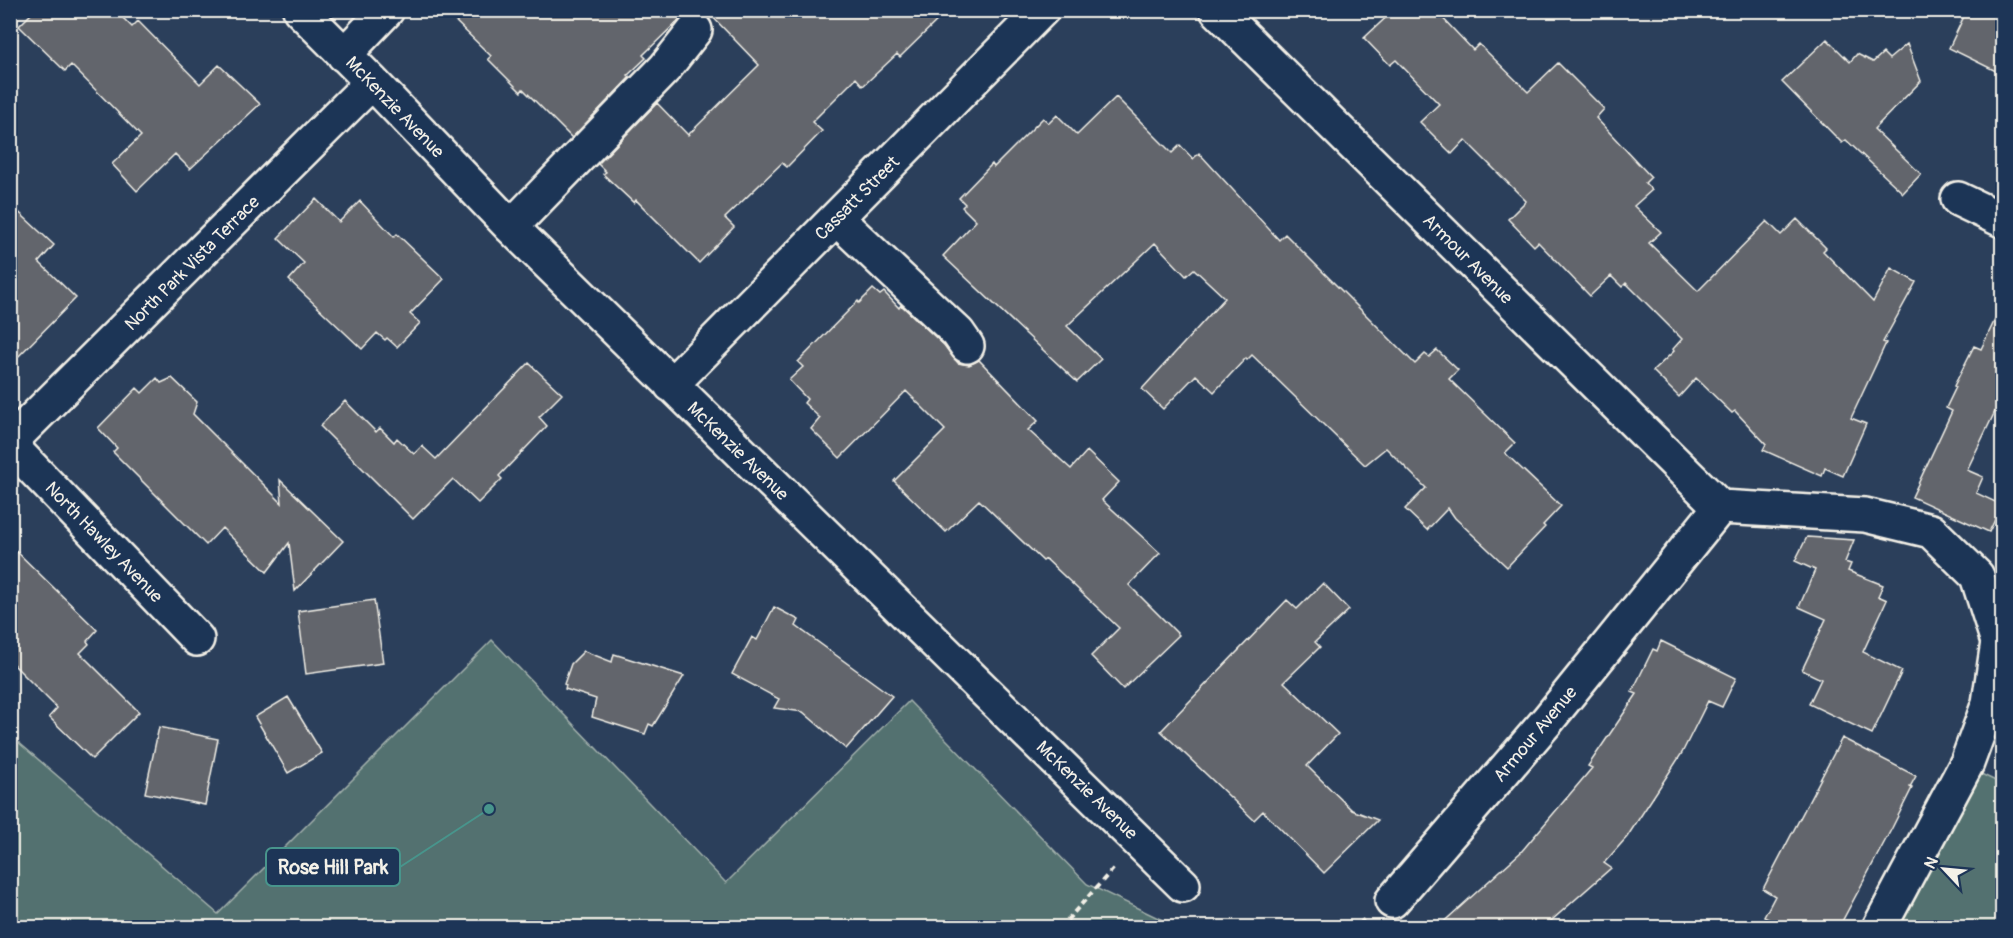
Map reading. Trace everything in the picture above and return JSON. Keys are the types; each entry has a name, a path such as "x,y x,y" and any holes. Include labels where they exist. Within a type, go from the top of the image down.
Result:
{"street":[{"name":"McKenzie Avenue","path":"300,10 511,226 1183,885"},
{"path":"344,55 387,10"},
{"name":"Cassatt Street","path":"672,385 1042,10"},
{"name":"Armour Avenue","path":"1217,10 1720,507 1547,721 1392,901"},
{"path":"511,226 665,68 695,30"},
{"name":"North Park Vista Terrace","path":"10,444 372,82"},
{"path":"1958,199 2002,220"},
{"path":"837,219 958,333 967,346"},
{"name":"North Hawley Avenue","path":"10,444 197,639"},
{"path":"1720,507 1865,514 1930,531 1977,576 1998,642 1989,703 1967,763 1879,927"}],"path":[{"path":"1060,927 1139,841"}],"green space":[{"path":"492,640 726,883 909,701 1087,884 1177,927 11,927 11,736 218,914"},
{"path":"1979,773 2002,784 2002,927 1897,928"}],"building":[{"path":"35,10 115,10 132,27 138,21 200,84 219,65 260,104 190,169 175,154 137,191 112,164 141,136 71,65 65,71 19,26"},
{"path":"444,10 689,10 643,55 646,58 628,75 630,77 572,138 523,89 521,92 488,59 491,56"},
{"path":"706,10 948,10 900,57 897,54 863,86 856,78 812,122 822,131 787,167 782,163 725,218 734,227 699,263 636,200 634,203 603,174 606,172 598,164 657,103 688,135 759,65"},
{"path":"1394,10 1435,10 1473,50 1479,44 1528,92 1558,63 1604,109 1596,118 1651,177 1645,183 1652,190 1634,206 1661,232 1649,243 1698,291 1767,221 1781,235 1797,219 1826,248 1823,251 1873,302 1891,268 1916,282 1883,342 1886,343 1851,418 1866,424 1843,476 1825,468 1822,476 1763,450 1766,444 1735,411 1732,413 1696,378 1679,397 1653,371 1674,351 1673,349 1682,339 1626,283 1622,287 1611,276 1590,296 1538,242 1534,246 1508,219 1526,201 1465,140 1452,154 1420,122 1439,104 1396,60 1390,65 1364,38"},
{"path":"1967,10 2002,11 2002,74 1949,48"},
{"path":"1827,39 1850,62 1857,54 1873,62 1883,53 1889,59 1907,44 1921,81 1874,129 1921,174 1903,193 1846,140 1842,143 1782,82"},
{"path":"1116,97 1172,153 1180,145 1193,159 1199,153 1279,240 1285,234 1415,364 1425,354 1429,357 1437,350 1458,370 1449,379 1515,443 1505,453 1561,506 1543,525 1545,527 1507,567 1455,518 1448,508 1427,530 1405,509 1426,488 1386,448 1365,465 1252,355 1247,360 1246,358 1214,392 1196,375 1163,409 1142,389 1225,298 1194,269 1186,276 1155,243 1067,326 1101,359 1077,382 943,256 976,221 962,207 965,204 959,198 992,164 994,167 1043,118 1049,123 1057,115 1077,135"},
{"path":"316,199 339,222 360,201 394,237 397,234 444,279 410,314 420,323 397,347 377,333 362,349 289,280 304,263 278,238"},
{"path":"10,204 54,245 39,262 76,298 10,365"},
{"path":"873,289 880,295 884,292 899,308 901,305 944,345 958,363 969,365 979,360 1038,421 1028,430 1071,469 1087,451 1119,482 1102,500 1160,553 1129,585 1179,635 1123,689 1091,656 1119,628 1046,559 1043,561 979,500 946,532 894,481 945,430 906,391 840,458 811,429 820,418 804,403 807,399 789,380 803,367 798,362 858,301 859,303"},
{"path":"2002,305 2002,397 1967,470 1983,477 1976,493 2002,505 1989,532 1912,497 1952,411 1946,408 1956,387 1954,386 1974,346 1981,349"},
{"path":"529,363 562,394 539,417 547,426 499,476 502,479 478,503 453,479 413,519 320,426 345,401 376,432 380,428 394,442 397,438 414,454 422,446 436,459"},
{"path":"157,378 161,383 172,378 197,402 193,414 282,503 280,480 343,541 295,591 289,543 267,572 222,528 206,545 113,452 117,448 98,428 137,388 142,393"},
{"path":"1807,537 1854,540 1845,562 1851,564 1848,571 1883,585 1878,596 1887,600 1863,652 1902,671 1872,734 1809,704 1821,679 1802,670 1826,619 1799,607 1815,570 1795,561"},
{"path":"10,545 97,630 87,641 89,644 80,653 139,712 92,759 49,717 57,708 10,661"},
{"path":"1323,583 1349,610 1315,642 1320,647 1284,682 1338,734 1307,766 1352,810 1378,820 1324,873 1263,811 1254,820 1161,731 1287,600 1297,609"},
{"path":"374,600 383,663 306,674 298,611"},
{"path":"774,607 799,620 796,626 892,696 846,749 803,712 774,708 779,699 732,674 752,637 757,640"},
{"path":"1661,641 1736,678 1722,707 1708,701 1682,753 1627,837 1604,863 1611,868 1544,927 1438,927 1521,852 1592,768 1588,766 1637,694 1632,692 1653,649 1657,651"},
{"path":"584,651 612,662 614,654 684,676 653,726 649,724 645,734 592,717 596,699 565,689 564,684 571,664"},
{"path":"288,697 322,753 288,773 255,717"},
{"path":"159,727 218,739 205,805 145,793"},
{"path":"1842,738 1916,776 1892,828 1839,927 1784,927 1764,917 1775,896 1763,889"}],"place":[{"name":"Rose Hill Park","path":"489,809"}]}
